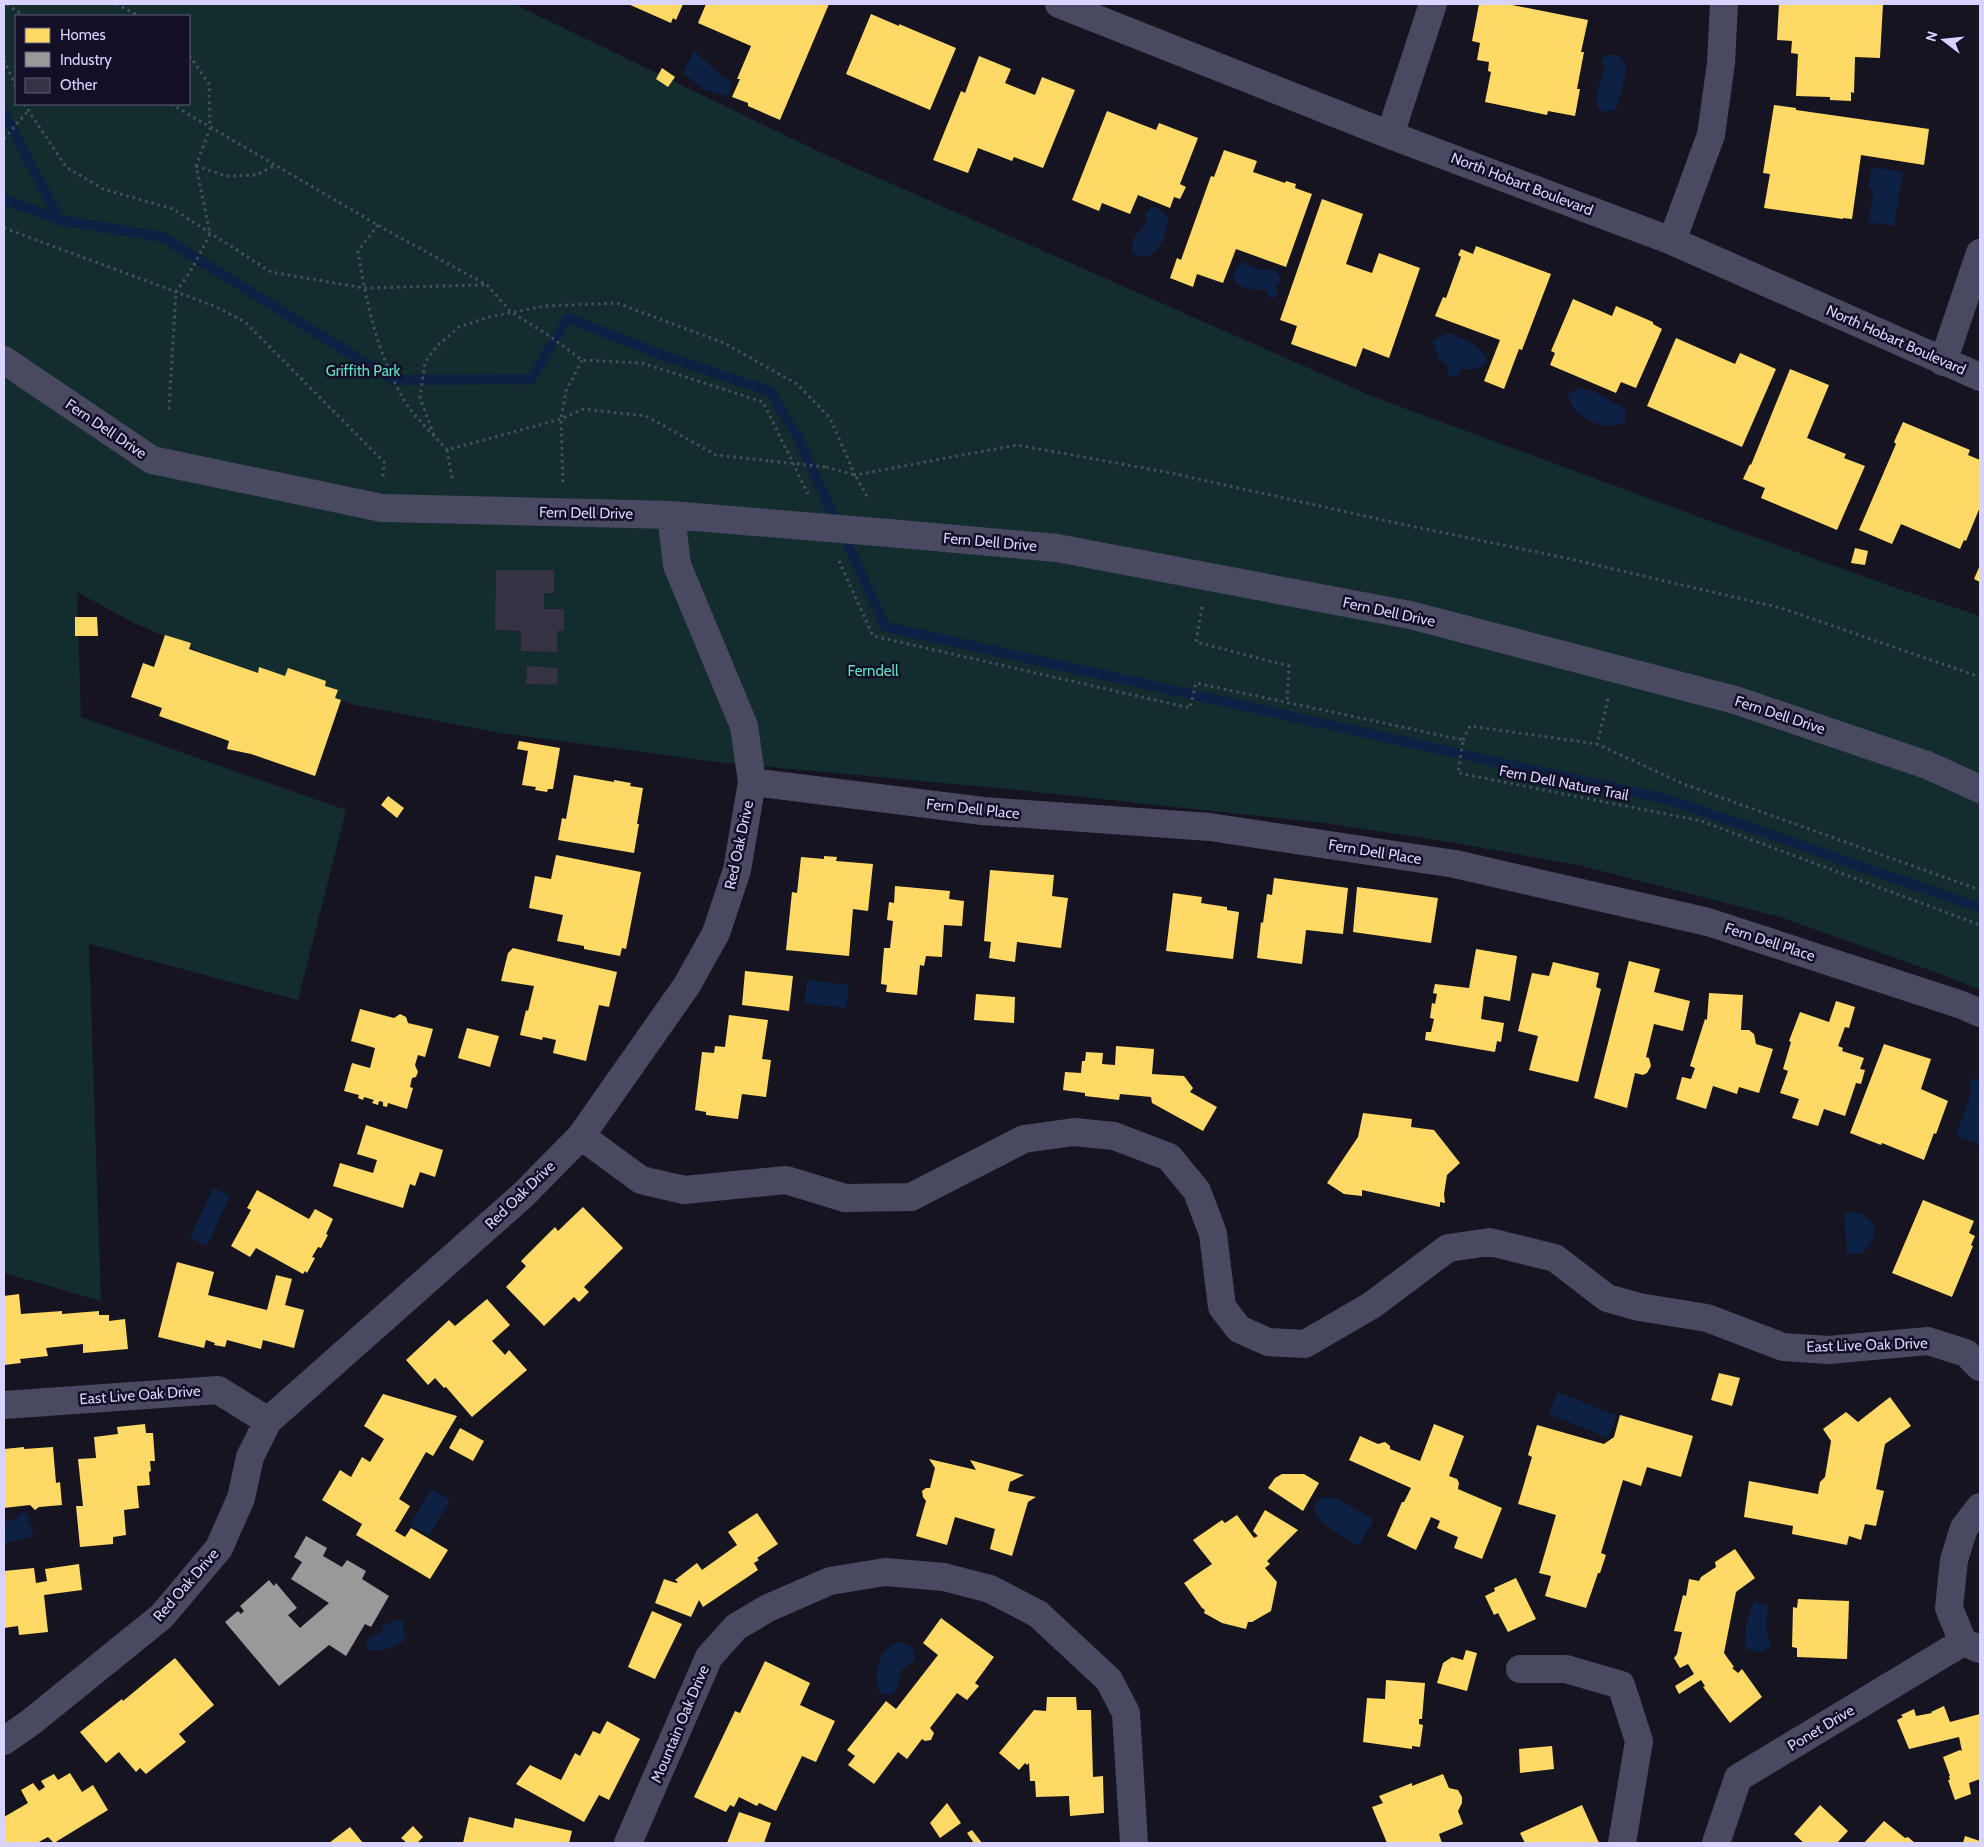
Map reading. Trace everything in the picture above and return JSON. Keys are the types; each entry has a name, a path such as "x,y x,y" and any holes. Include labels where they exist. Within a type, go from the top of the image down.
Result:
{"street":[{"name":"North Hobart Boulevard","path":"1059,4 1115,15 1390,134 1672,241 1980,377"},
{"path":"1390,134 1433,4"},
{"path":"1672,241 1711,135 1721,64 1724,4"},
{"path":"1943,362 1980,253"},
{"name":"Fern Dell Drive","path":"4,360 152,460 382,508 671,515 1057,548 1410,615 1616,668 1735,700 1927,765 1980,789"},
{"name":"Red Oak Drive","path":"4,1741 31,1722 162,1616 219,1548 241,1498 250,1457 268,1421 523,1195 580,1136 687,985 716,932 737,870 752,782 744,726 677,565 671,515"},
{"name":"Fern Dell Place","path":"752,782 983,812 1210,827 1455,864 1708,922 1962,1005 1980,1014"},
{"name":"East Live Oak Drive","path":"580,1136 641,1180 684,1190 786,1180 845,1198 911,1197 1024,1139 1074,1132 1114,1136 1170,1157 1197,1192 1213,1234 1222,1308 1239,1329 1268,1342 1305,1344 1372,1305 1448,1248 1490,1242 1556,1258 1606,1298 1639,1307 1707,1318 1782,1346 1829,1350 1928,1341 1966,1353 1980,1367"},
{"name":"East Live Oak Drive","path":"4,1404 218,1390 268,1421"},
{"path":"1972,1645 1949,1608 1954,1560 1964,1528 1980,1507"},
{"name":"Mountain Oak Drive","path":"628,1843 709,1657 736,1627 768,1608 830,1581 885,1572 944,1577 990,1589 1038,1614 1109,1680 1126,1713 1134,1843"},
{"name":"Ponet Drive","path":"1716,1843 1738,1778 1972,1645"},
{"path":"1520,1669 1566,1669 1621,1685 1639,1741 1622,1843"}],"path":[{"path":"7,4 23,15"},
{"path":"116,4 137,15"},
{"path":"169,409 176,292 193,267 210,234 196,166 210,128 209,84 190,56"},
{"path":"4,60 15,86"},
{"path":"24,105 27,112 66,167 103,189 173,209 271,272 364,288 487,285"},
{"path":"173,105 378,225 487,285 511,312 548,335 564,348"},
{"path":"4,139 27,112"},
{"path":"196,166 226,176 256,175 274,165"},
{"path":"378,225 358,251 364,288 380,351 405,402 447,450 454,488"},
{"path":"4,228 214,306 245,322 384,462 382,508"},
{"path":"434,435 420,398 425,362 438,345 459,327 511,312 545,306 617,303 724,342 797,384 830,418 855,476 889,533"},
{"path":"563,512 561,419 566,391 582,360"},
{"path":"447,450 561,419 583,409 646,416 716,455 826,467 855,476 1017,445 1171,473 1575,560 1781,608 1980,677"},
{"path":"1206,576 1196,642 1289,666 1287,702"},
{"path":"1597,744 1616,668"},
{"path":"1190,708 1196,683 1464,740 1470,726 1597,744 1686,785 1980,890"},
{"name":"Fern Dell Nature Trail","path":"1464,740 1458,773 1702,822 1980,925"}],"green space":[{"name":"Griffith Park","path":"4,4 514,4 824,154 1374,397 1732,529 1980,616 1980,990 1780,917 1582,866 1450,842 1324,823 1018,790 717,762 500,733 356,705 219,660 134,623 77,592 81,717 346,810 298,1000 89,944 101,1301 4,1273"}],"water":[{"path":"694,51 723,77 732,81 728,96 705,90 683,73"},
{"path":"1606,55 1618,55 1623,60 1626,68 1616,109 1605,112 1600,109 1596,99 1605,68 1601,62"},
{"path":"1872,167 1903,172 1894,226 1868,222 1874,190 1868,188"},
{"path":"1152,206 1163,211 1168,218 1165,235 1157,249 1148,257 1136,255 1131,252 1134,238 1147,221 1144,216"},
{"path":"1243,262 1257,268 1276,271 1281,282 1276,286 1277,294 1273,299 1268,296 1266,290 1251,289 1234,281 1233,276"},
{"path":"1448,333 1476,346 1487,360 1485,364 1475,369 1460,369 1459,376 1448,375 1447,364 1439,359 1433,342 1435,339"},
{"path":"1579,388 1595,392 1625,409 1626,421 1614,426 1608,426 1595,423 1582,416 1567,395"},
{"path":"807,980 849,985 846,1008 804,1003"},
{"path":"1972,1078 1980,1081 1980,1145 1956,1136 1971,1094 1969,1087"},
{"path":"213,1188 230,1196 207,1246 190,1238"},
{"path":"1854,1212 1863,1215 1873,1224 1873,1236 1867,1248 1861,1254 1847,1254 1844,1214"},
{"path":"1558,1392 1617,1416 1608,1438 1549,1414"},
{"path":"431,1489 450,1500 429,1536 410,1525"},
{"path":"1324,1497 1339,1499 1372,1519 1373,1521 1360,1544 1356,1544 1333,1531 1318,1517 1315,1511 1317,1504"},
{"path":"21,1512 28,1514 29,1520 27,1522 34,1530 30,1537 4,1543 4,1522 17,1518"},
{"path":"1754,1602 1768,1605 1766,1628 1771,1645 1762,1653 1745,1648 1746,1624"},
{"path":"396,1620 404,1622 403,1632 406,1638 399,1644 388,1648 378,1651 368,1650 366,1642 369,1638 382,1632 384,1625"},
{"path":"901,1642 911,1646 914,1652 914,1660 899,1675 894,1692 888,1695 883,1694 878,1689 877,1682 880,1660 888,1648"}],"building: Homes":[{"path":"628,4 683,4 676,20 673,18 671,23"},
{"path":"706,4 829,4 780,120 748,106 748,103 732,97 740,79 737,79 751,46 698,23"},
{"path":"1479,4 1507,4 1588,20 1581,52 1584,52 1577,89 1580,89 1575,116 1548,111 1547,115 1485,102 1491,72 1488,71 1489,62 1477,60 1480,43 1472,41"},
{"path":"1779,4 1883,4 1880,58 1855,57 1854,93 1851,92 1851,101 1830,100 1830,97 1796,96 1798,54 1791,53 1792,41 1777,40"},
{"path":"871,14 956,48 930,110 846,74"},
{"path":"979,56 1011,69 1005,83 1035,95 1042,77 1075,90 1043,168 1014,157 1012,161 978,148 968,173 933,160 961,91 965,93"},
{"path":"662,68 675,77 668,87 656,79"},
{"path":"1774,105 1796,108 1796,110 1929,129 1924,165 1861,155 1852,219 1764,208 1770,174 1763,173"},
{"path":"1107,111 1156,130 1159,123 1198,138 1180,184 1186,187 1180,199 1174,197 1170,208 1138,195 1130,214 1102,203 1099,211 1072,200"},
{"path":"1224,150 1257,161 1253,172 1285,183 1286,181 1296,184 1295,188 1312,194 1286,267 1236,249 1223,283 1197,274 1193,287 1170,278 1177,258 1181,260 1211,176 1214,177"},
{"path":"1322,199 1363,214 1346,264 1372,273 1379,253 1420,268 1389,358 1363,348 1356,367 1291,344 1297,326 1280,320"},
{"path":"1476,246 1551,274 1522,350 1519,349 1504,389 1484,381 1500,340 1435,316 1443,297 1446,298 1461,257 1458,255 1461,249 1473,254"},
{"path":"1573,299 1612,316 1616,306 1653,322 1653,324 1662,329 1636,388 1621,382 1616,393 1550,365 1555,353 1551,351"},
{"path":"1676,338 1735,364 1740,353 1776,369 1742,447 1647,406"},
{"path":"1790,369 1829,385 1807,438 1846,454 1844,458 1865,466 1837,530 1761,498 1765,488 1743,479 1751,465"},
{"path":"1903,422 1970,450 1968,455 1980,460 1980,507 1966,541 1964,540 1960,549 1901,524 1892,544 1859,530 1896,444 1894,442"},
{"path":"1855,548 1868,551 1865,565 1851,563"},
{"path":"1980,565 1980,582 1974,579"},
{"path":"75,617 97,617 98,636 75,636"},
{"path":"165,635 191,643 189,649 258,673 259,667 285,676 288,668 326,681 325,686 338,690 335,698 341,700 315,776 251,754 227,749 229,741 159,716 162,708 131,697 143,663 154,667"},
{"path":"519,741 560,748 553,789 548,789 547,792 535,790 536,787 522,785 528,751 517,749"},
{"path":"574,775 631,783 630,786 643,788 634,853 558,840 562,818 566,819"},
{"path":"388,796 404,808 397,818 381,805"},
{"path":"556,855 641,872 626,949 622,948 620,956 584,949 584,946 557,941 563,915 529,908 535,876 551,879"},
{"path":"824,856 837,857 836,861 873,864 868,911 853,909 849,956 786,950 792,892 797,893 801,857 824,859"},
{"path":"990,870 1054,875 1052,896 1068,898 1061,948 1017,942 1015,962 989,958 991,942 984,941"},
{"path":"1274,878 1348,888 1343,934 1306,930 1302,964 1257,958 1261,922 1263,923 1267,894 1272,895"},
{"path":"895,886 950,891 949,899 964,901 962,926 944,925 942,957 926,956 924,966 920,965 917,995 886,992 887,985 881,984 884,948 890,948 893,921 887,920 889,902 894,903"},
{"path":"1357,887 1438,898 1431,943 1353,932"},
{"path":"1173,893 1202,897 1201,903 1227,907 1227,910 1239,912 1233,959 1166,951"},
{"path":"513,948 617,972 609,1007 599,1005 586,1061 553,1053 556,1040 543,1037 542,1040 520,1035 534,986 501,981 508,953"},
{"path":"1476,949 1517,956 1510,1001 1484,996 1481,1019 1504,1023 1501,1042 1497,1041 1495,1052 1425,1040 1426,1032 1431,1032 1434,1019 1430,1018 1432,1003 1435,1004 1437,994 1433,993 1435,984 1469,988"},
{"path":"1629,961 1660,969 1654,992 1690,1001 1683,1031 1654,1024 1646,1057 1649,1058 1651,1066 1647,1073 1643,1075 1635,1073 1627,1108 1594,1098"},
{"path":"1553,962 1599,973 1596,987 1601,989 1578,1082 1529,1070 1538,1036 1518,1031 1532,973 1549,976"},
{"path":"745,971 793,976 789,1011 742,1005"},
{"path":"1709,993 1743,995 1741,1030 1749,1030 1754,1034 1756,1044 1773,1049 1759,1093 1739,1087 1737,1094 1713,1086 1706,1109 1676,1099 1682,1077 1691,1079 1695,1068 1690,1066 1705,1019 1707,1020"},
{"path":"976,994 1015,997 1014,1023 974,1020"},
{"path":"1836,1001 1855,1007 1849,1028 1845,1027 1838,1046 1843,1048 1842,1051 1864,1058 1860,1069 1865,1070 1861,1084 1856,1083 1845,1116 1824,1109 1818,1126 1792,1118 1799,1099 1780,1093 1788,1071 1783,1069 1791,1042 1789,1041 1800,1012 1829,1022"},
{"path":"360,1009 394,1018 400,1014 406,1017 408,1023 433,1029 425,1057 418,1055 415,1065 418,1072 416,1077 412,1078 410,1087 413,1088 407,1109 388,1103 387,1107 383,1106 383,1102 379,1101 378,1105 372,1103 374,1100 364,1097 363,1100 358,1098 359,1095 344,1091 352,1063 370,1068 375,1048 351,1041"},
{"path":"729,1015 768,1020 762,1059 771,1060 766,1097 742,1094 738,1119 706,1115 706,1112 695,1110 702,1052 714,1053 715,1046 725,1047"},
{"path":"467,1028 499,1036 490,1067 458,1058"},
{"path":"1884,1044 1931,1059 1921,1089 1948,1101 1924,1160 1882,1143 1881,1145 1850,1133"},
{"path":"1116,1046 1154,1049 1152,1074 1184,1076 1193,1088 1190,1092 1217,1107 1203,1131 1152,1103 1151,1097 1120,1094 1119,1100 1085,1096 1085,1093 1063,1090 1065,1072 1081,1073 1082,1061 1085,1061 1086,1052 1103,1053 1102,1064 1115,1065"},
{"path":"1363,1113 1412,1119 1411,1127 1434,1130 1460,1163 1447,1175 1444,1194 1445,1203 1440,1202 1440,1207 1362,1190 1362,1196 1344,1194 1327,1183 1358,1137"},
{"path":"366,1125 443,1150 435,1177 420,1172 415,1186 410,1184 403,1208 333,1186 340,1163 373,1173 377,1160 357,1154"},
{"path":"257,1190 309,1219 315,1209 333,1219 321,1248 318,1247 312,1257 315,1258 307,1273 305,1271 303,1274 256,1248 250,1257 231,1246 251,1210 247,1208"},
{"path":"1923,1200 1974,1221 1969,1233 1975,1236 1971,1245 1973,1246 1952,1297 1892,1273"},
{"path":"583,1207 623,1248 584,1287 589,1292 579,1302 574,1297 544,1326 506,1287 526,1266 521,1261 555,1227 558,1231"},
{"path":"177,1262 214,1272 208,1295 267,1310 276,1275 292,1279 285,1305 304,1310 294,1348 263,1340 261,1349 227,1340 225,1347 214,1345 215,1343 206,1340 204,1348 158,1337"},
{"path":"19,1294 21,1314 62,1311 62,1314 99,1311 99,1315 109,1315 109,1321 125,1319 128,1349 83,1353 83,1344 46,1348 48,1356 20,1359 21,1363 4,1365 4,1296"},
{"path":"487,1299 510,1325 492,1341 505,1355 509,1350 527,1370 472,1417 446,1387 444,1388 435,1378 428,1385 406,1360 449,1320 455,1326"},
{"path":"1719,1373 1740,1378 1732,1406 1711,1400"},
{"path":"383,1394 457,1416 433,1456 426,1452 399,1499 410,1506 395,1531 405,1537 411,1528 448,1550 430,1579 356,1535 362,1524 322,1500 340,1470 351,1477 362,1457 370,1462 384,1439 364,1426"},
{"path":"1890,1397 1911,1426 1885,1444 1876,1489 1884,1491 1876,1526 1865,1524 1861,1540 1849,1536 1847,1545 1792,1534 1793,1526 1744,1517 1749,1481 1818,1494 1820,1482 1825,1477 1831,1441 1823,1429 1846,1412 1858,1422"},
{"path":"1620,1415 1693,1436 1681,1477 1647,1467 1641,1486 1623,1480 1601,1553 1606,1555 1586,1608 1545,1596 1551,1576 1539,1573 1556,1515 1518,1504 1532,1457 1528,1455 1537,1425 1604,1444 1614,1437"},
{"path":"145,1424 146,1433 153,1433 155,1461 150,1461 150,1485 137,1486 139,1508 124,1510 126,1535 113,1537 113,1544 80,1547 76,1506 83,1506 78,1459 96,1458 94,1437 118,1434 117,1427"},
{"path":"1434,1424 1464,1436 1449,1476 1457,1479 1459,1483 1458,1489 1502,1508 1482,1559 1454,1548 1458,1537 1437,1528 1440,1521 1431,1517 1416,1550 1387,1536 1402,1502 1404,1502 1411,1488 1349,1460 1360,1436 1378,1444 1385,1442 1390,1446 1390,1449 1420,1461"},
{"path":"460,1428 484,1441 473,1461 449,1448"},
{"path":"24,1447 24,1449 53,1447 56,1483 60,1482 62,1505 39,1507 35,1510 30,1505 4,1508 4,1449"},
{"path":"929,1459 976,1470 970,1460 1024,1475 1010,1482 1008,1491 1036,1497 1028,1502 1012,1556 990,1549 995,1529 955,1517 947,1545 916,1536 926,1501 922,1491 930,1488 935,1468"},
{"path":"1282,1474 1304,1474 1319,1483 1303,1511 1268,1488 1275,1478"},
{"path":"1265,1510 1298,1530 1267,1561 1270,1564 1265,1568 1277,1582 1271,1611 1252,1622 1248,1622 1246,1629 1222,1623 1204,1613 1205,1610 1184,1583 1212,1564 1193,1540 1222,1520 1225,1523 1237,1515 1254,1538 1258,1536 1253,1531"},
{"path":"757,1513 778,1544 757,1558 759,1560 754,1563 758,1570 703,1607 699,1600 691,1617 655,1603 664,1579 676,1583 678,1582 675,1580 697,1563 702,1570 737,1545 728,1532"},
{"path":"1735,1549 1755,1578 1736,1592 1724,1653 1734,1667 1732,1668 1738,1673 1742,1669 1762,1697 1730,1723 1703,1687 1705,1686 1701,1680 1679,1694 1675,1686 1694,1674 1688,1664 1680,1668 1674,1658 1677,1654 1682,1632 1674,1631 1683,1595 1686,1596 1689,1579 1699,1581 1701,1577 1716,1567 1715,1562"},
{"path":"79,1564 82,1590 44,1595 48,1632 19,1635 18,1626 4,1628 4,1571 34,1568 36,1583 47,1581 45,1569"},
{"path":"1516,1578 1536,1619 1508,1632 1498,1613 1494,1615 1485,1596 1495,1591 1494,1588"},
{"path":"1798,1599 1849,1601 1847,1659 1797,1657 1797,1648 1792,1647 1793,1607 1797,1608"},
{"path":"652,1611 682,1624 655,1679 628,1667"},
{"path":"941,1618 994,1657 975,1683 979,1686 967,1700 957,1693 930,1728 934,1733 931,1740 925,1741 922,1739 907,1759 898,1752 874,1784 848,1765 855,1756 847,1750 886,1701 896,1709 938,1655 923,1643"},
{"path":"1466,1650 1477,1653 1467,1691 1437,1683 1443,1663 1452,1657 1463,1660"},
{"path":"175,1658 214,1705 179,1734 186,1742 146,1774 140,1768 136,1772 119,1752 106,1763 80,1732 122,1699 123,1701"},
{"path":"765,1661 810,1683 800,1705 835,1721 816,1762 802,1756 776,1811 759,1803 757,1806 739,1797 734,1807 730,1805 726,1812 694,1797 735,1711 740,1713"},
{"path":"1386,1680 1425,1683 1422,1719 1419,1719 1419,1724 1423,1725 1420,1747 1412,1746 1412,1749 1363,1742 1367,1698 1385,1699"},
{"path":"1047,1697 1076,1697 1077,1710 1091,1710 1093,1777 1103,1776 1104,1813 1070,1816 1069,1796 1036,1797 1035,1781 1030,1781 1029,1763 1027,1765 1025,1763 1019,1770 999,1753 1034,1710 1046,1711"},
{"path":"1944,1706 1950,1722 1980,1714 1980,1779 1969,1783 1971,1794 1955,1800 1948,1780 1950,1780 1950,1776 1943,1757 1960,1750 1962,1751 1959,1737 1909,1749 1897,1720 1903,1717 1901,1715 1914,1709 1916,1716 1932,1713"},
{"path":"607,1721 640,1739 609,1800 599,1795 584,1822 516,1784 530,1765 561,1780 575,1753 580,1756 593,1731 600,1734"},
{"path":"1552,1746 1554,1769 1520,1773 1519,1749"},
{"path":"70,1773 82,1792 93,1785 108,1810 54,1843 48,1837 37,1843 4,1843 4,1817 28,1803 21,1790 33,1783 39,1791 45,1787 41,1781 54,1774 58,1780"},
{"path":"1443,1774 1449,1788 1458,1790 1462,1797 1462,1803 1458,1811 1463,1824 1439,1834 1442,1843 1387,1843 1372,1807 1383,1803 1379,1796 1412,1783 1412,1786"},
{"path":"947,1803 961,1823 940,1838 930,1823"},
{"path":"1582,1805 1599,1843 1525,1843 1520,1833"},
{"path":"1820,1805 1848,1831 1837,1843 1804,1843 1794,1834"},
{"path":"739,1812 771,1823 764,1843 727,1843"},
{"path":"469,1817 513,1828 515,1818 572,1831 569,1843 463,1843"},
{"path":"1884,1821 1905,1838 1908,1837 1915,1843 1864,1843"},
{"path":"413,1826 423,1837 417,1843 407,1843 401,1838"},
{"path":"350,1827 363,1843 329,1843"},
{"path":"972,1830 982,1843 974,1843 967,1833"},
{"path":"1965,1836 1980,1841 1980,1843 1963,1843"}],"building: Industry":[{"path":"306,1536 327,1548 323,1556 342,1567 347,1560 366,1571 362,1579 389,1596 371,1627 365,1624 346,1656 329,1645 279,1686 225,1622 238,1611 241,1614 244,1611 240,1606 269,1580 274,1586 276,1583 297,1608 288,1615 300,1628 329,1603 291,1579 302,1562 294,1557"}],"building: Other":[{"path":"496,570 554,570 554,593 544,593 544,609 564,609 564,631 557,631 557,652 521,651 521,631 495,630"},
{"path":"527,666 558,668 557,685 526,684"}],"waterway":[{"path":"4,113 60,220"},
{"path":"4,199 60,220 162,237 393,380 531,379 568,318 654,352 770,391 796,434 886,627 1674,801 1980,908"}],"park label":[{"name":"Ferndell","path":"873,671"}]}
